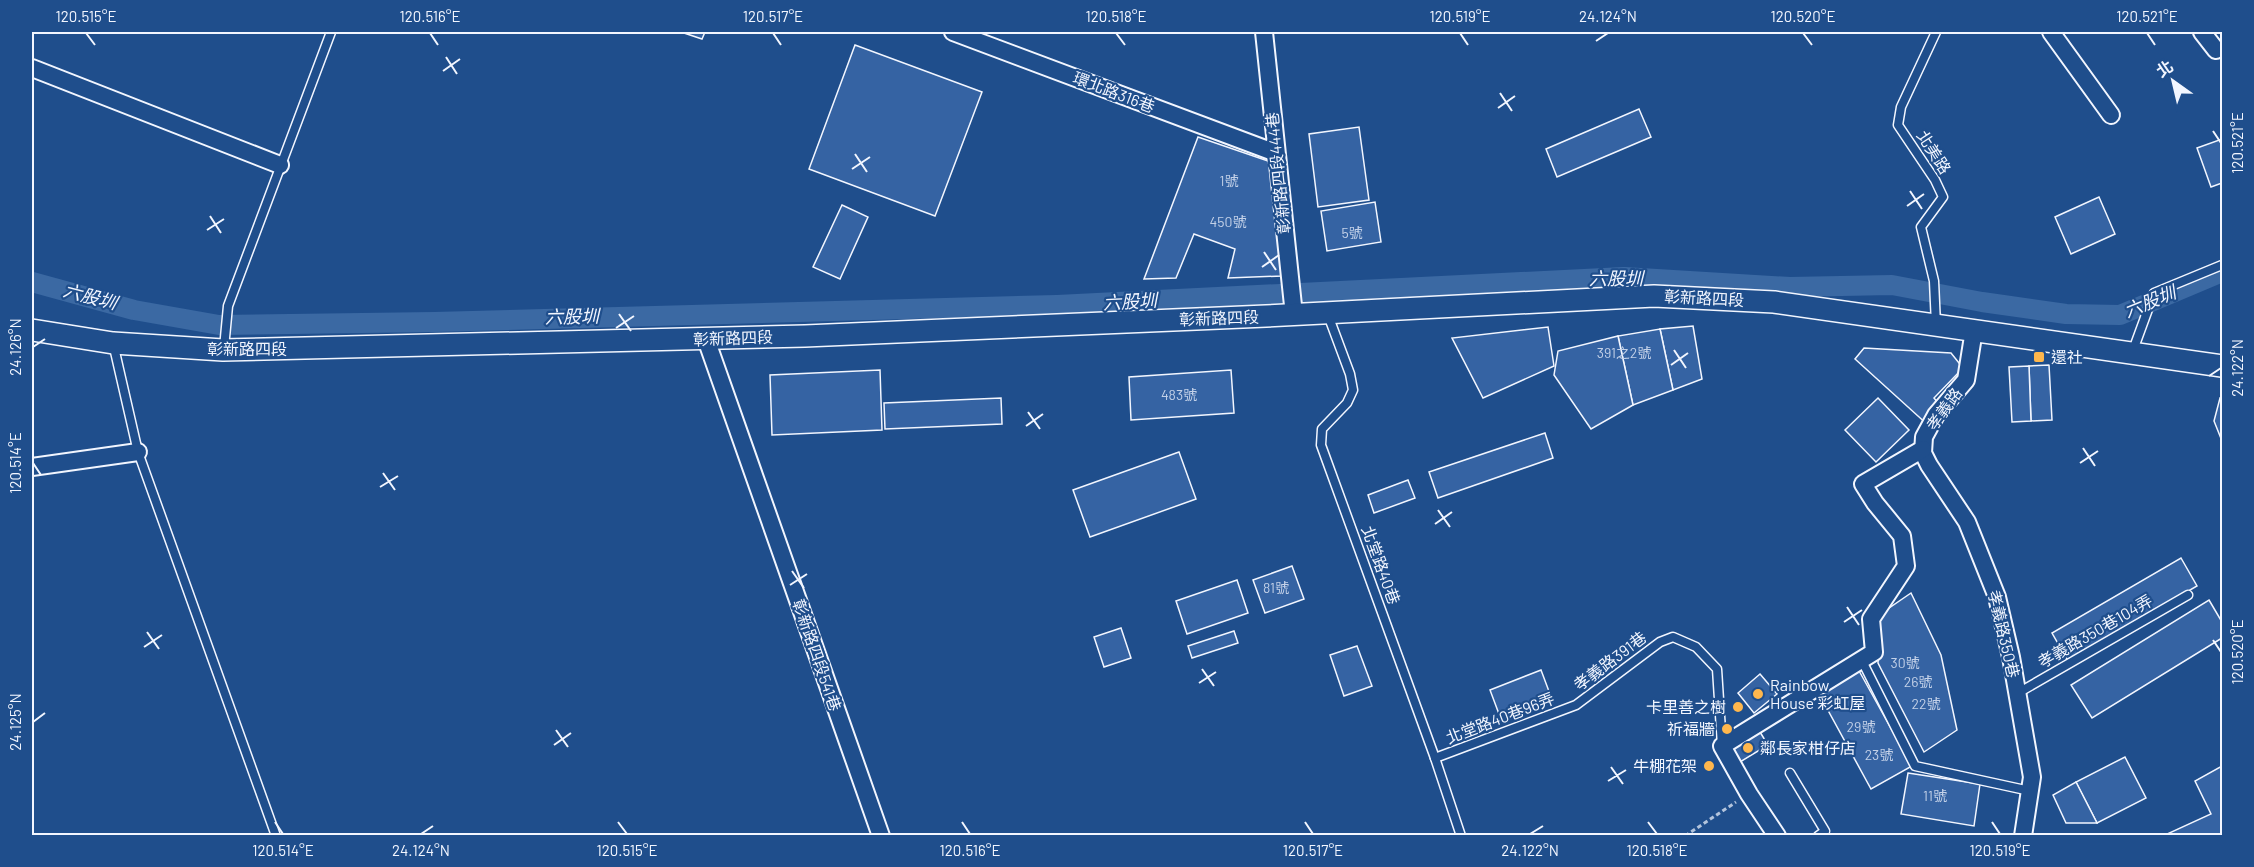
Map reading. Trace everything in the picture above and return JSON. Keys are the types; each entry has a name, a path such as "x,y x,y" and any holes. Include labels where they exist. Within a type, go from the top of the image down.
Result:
{"street":[{"name":"環北路316巷","path":"953,32 1276,153"},
{"name":"彰新路四段444巷","path":"1263,32 1294,314"},
{"path":"2051,32 2111,116"},
{"path":"2202,32 2216,50"},
{"path":"32,68 280,165"},
{"name":"彰新路四段","path":"32,330 113,343 224,350 706,339 1654,296 1774,302 2223,366"},
{"name":"孝義路","path":"1861,659 1874,652 1871,619 1906,566 1902,536 1863,484 1923,449 1924,437 1936,415 1966,380 1974,330"},
{"name":"彰新路四段541巷","path":"706,339 881,836"},
{"name":"孝義路350巷","path":"1923,449 1929,465 1967,522 1997,597 2018,693 2032,777 2023,836"},
{"path":"32,467 138,452"},
{"path":"1777,836 1749,794 1722,746 1861,659"}],"lane":[{"path":"224,350 228,306 331,32"},
{"name":"北美路","path":"1936,32 1901,107 1898,125 1935,180 1943,197 1921,227 1934,280 1936,324"},
{"path":"2132,353 2154,293 2223,265"},
{"name":"北堂路40巷","path":"1327,312 1350,374 1353,390 1347,403 1323,429 1321,445 1435,758 1461,836"},
{"path":"113,343 138,452 276,836"},
{"name":"孝義路350巷104弄","path":"2018,693 2188,595"},
{"name":"孝義路391巷","path":"1576,705 1660,642 1673,637 1696,646 1717,669 1722,746"},
{"path":"1861,659 1915,766 2030,791"},
{"name":"北堂路40巷96弄","path":"1435,758 1576,705"},
{"path":"1790,773 1822,833"}],"path":[{"path":"1685,836 1749,794"}],"building":[{"path":"681,32 705,32 702,39"},
{"path":"855,45 982,92 935,216 809,169"},
{"path":"1639,109 1651,137 1557,177 1546,149"},
{"path":"1359,127 1369,200 1318,207 1309,134"},
{"path":"1198,137 1271,162 1282,276 1228,278 1235,249 1194,234 1176,278 1144,279"},
{"path":"2222,139 2222,183 2211,187 2197,148"},
{"path":"2099,197 2115,234 2071,254 2055,217"},
{"path":"1375,202 1381,242 1327,251 1321,211"},
{"path":"842,205 868,217 840,279 813,267"},
{"path":"1693,326 1702,379 1673,390 1660,329"},
{"path":"1548,327 1554,366 1483,398 1452,338"},
{"path":"1660,329 1673,390 1633,405 1618,336"},
{"path":"1618,336 1633,405 1591,429 1554,375 1558,351"},
{"path":"1864,348 1951,353 1963,368 1934,398 1944,410 1929,426 1855,359"},
{"path":"2049,365 2052,420 2031,421 2029,366"},
{"path":"2029,366 2031,421 2012,422 2009,367"},
{"path":"880,370 882,430 772,435 770,375"},
{"path":"1231,370 1234,413 1131,420 1129,377"},
{"path":"1001,398 1002,424 885,429 884,403"},
{"path":"1878,398 1909,430 1876,462 1845,430"},
{"path":"2220,398 2222,399 2222,441 2214,421"},
{"path":"1545,433 1553,458 1438,498 1429,472"},
{"path":"1179,452 1196,499 1090,537 1073,490"},
{"path":"1408,480 1415,498 1374,513 1368,495"},
{"path":"2181,558 2197,586 2068,661 2052,633"},
{"path":"1292,566 1304,599 1265,613 1253,580"},
{"path":"1237,580 1248,613 1187,634 1176,601"},
{"path":"1911,593 1941,655 1957,730 1924,752 1878,663 1879,615"},
{"path":"2209,600 2222,622 2222,638 2092,718 2071,685"},
{"path":"1121,628 1131,658 1104,667 1094,637"},
{"path":"1234,631 1238,643 1192,658 1188,646"},
{"path":"1357,646 1372,686 1344,696 1330,655"},
{"path":"1858,669 1912,766 1871,789 1818,692"},
{"path":"1541,670 1553,702 1502,722 1490,690"},
{"name":"Rainbow House 彩虹屋","path":"1760,674 1777,694 1754,713 1738,693"},
{"name":"鄰長家柑仔店","path":"1760,732 1768,745 1735,765 1728,751"},
{"path":"2125,757 2146,798 2097,823 2076,782"},
{"path":"2222,766 2222,836 2168,836 2167,834 2211,814 2195,781"},
{"path":"1908,773 1980,784 1974,826 1901,814"},
{"path":"2076,782 2097,823 2066,823 2053,795"}],"waterway":[{"name":"六股圳","path":"32,282 134,310 219,325 434,322 1057,305 1624,277 1790,287 1892,285 1982,302 2066,314 2120,315 2222,272"}],"place":[{"name":"還社","path":"2039,357"},
{"name":"Rainbow House 彩虹屋","path":"1758,694"},
{"name":"卡里善之樹","path":"1738,707"},
{"name":"祈福牆","path":"1727,729"},
{"name":"鄰長家柑仔店","path":"1748,748"},
{"name":"牛棚花架","path":"1709,766"}]}
